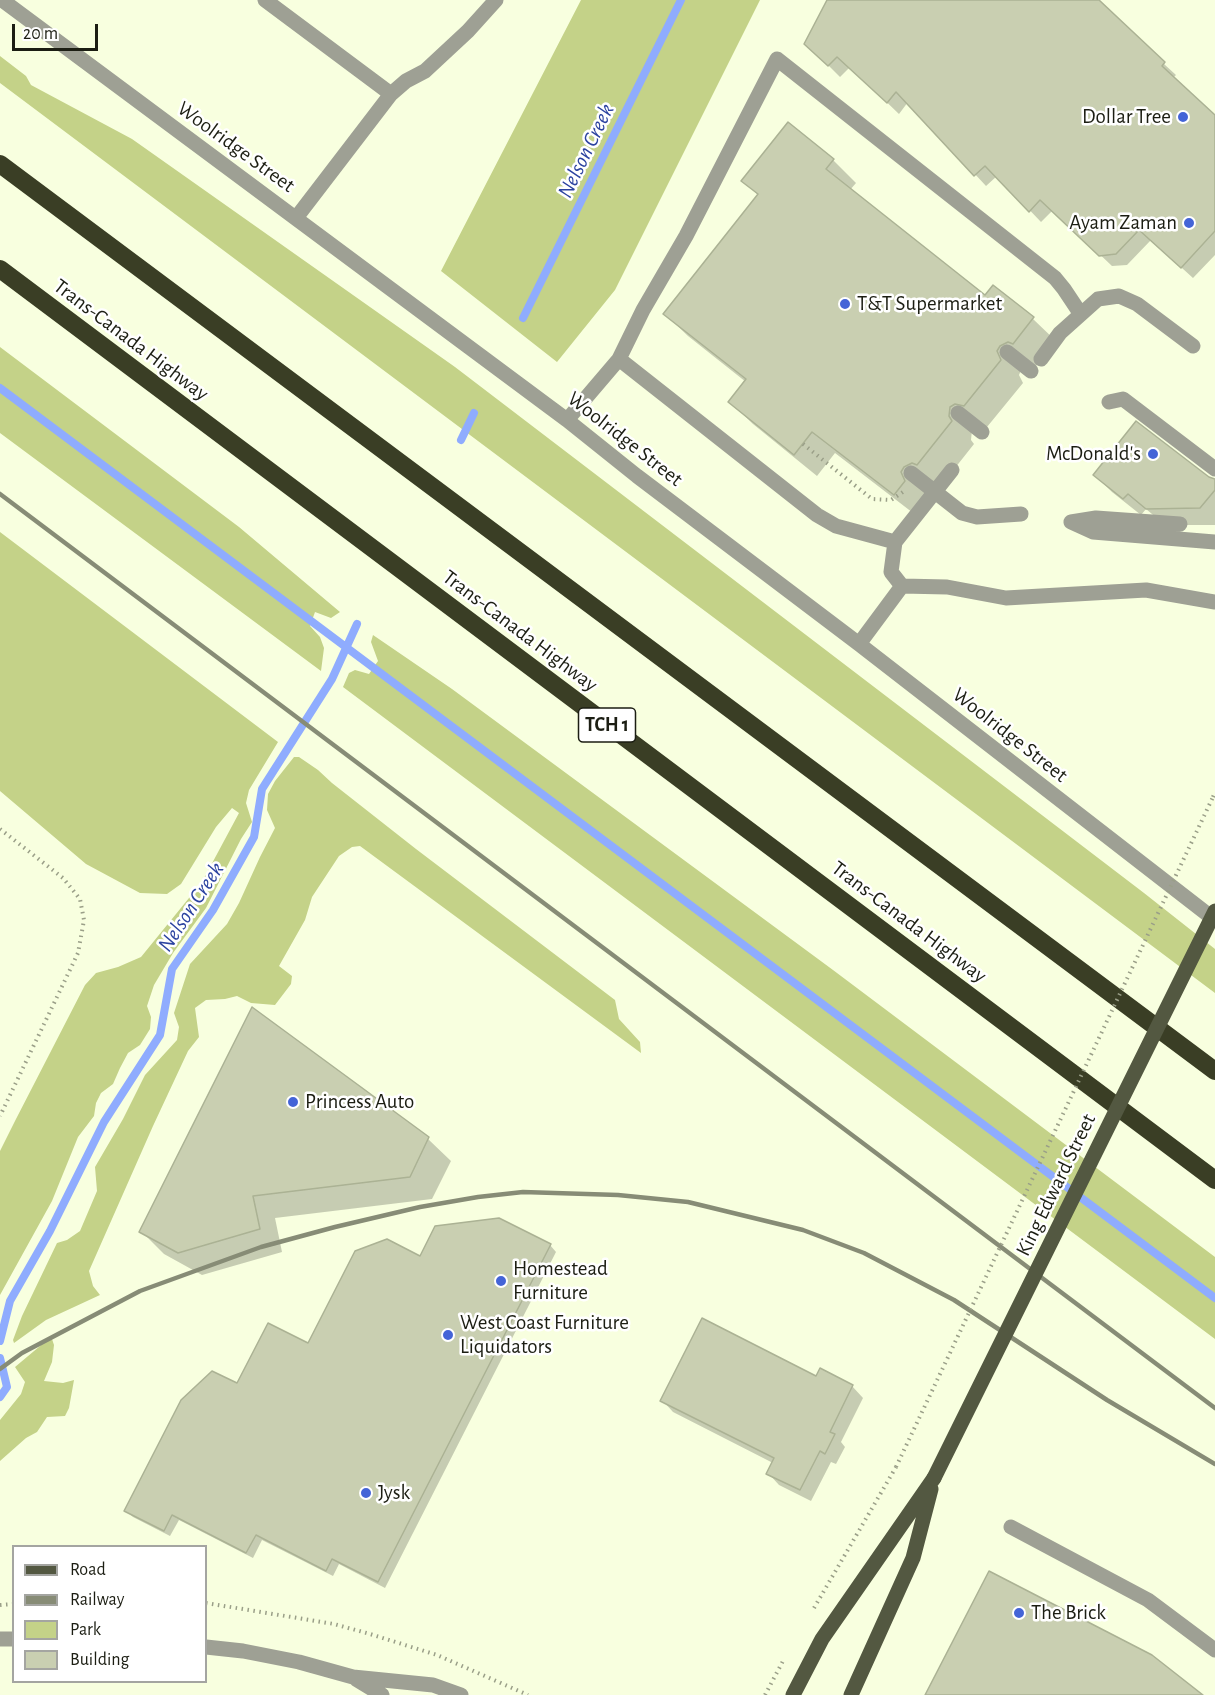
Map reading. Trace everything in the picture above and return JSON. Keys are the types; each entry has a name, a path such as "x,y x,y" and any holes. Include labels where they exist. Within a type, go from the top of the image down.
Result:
{"highway":[{"path":"0,164 1215,1071"},
{"name":"Trans-Canada Highway","path":"0,269 1215,1180"}],"main road":[{"name":"King Edward Street","path":"793,1695 822,1639 934,1478 1215,911"},
{"name":"King Edward Street","path":"851,1695 914,1558 934,1478"}],"street":[{"name":"Woolridge Street","path":"2,0 567,420 1215,920"},
{"path":"265,0 391,94"},
{"path":"296,218 391,94 406,81 425,71 468,31 495,0"},
{"path":"567,420 619,359 643,310 686,236 777,59 1055,278 1080,314"},
{"path":"1041,358 1060,333 1098,299 1119,296 1137,304 1193,346"},
{"path":"1007,352 1031,371"},
{"path":"619,359 817,515 836,526 895,542"},
{"path":"1109,402 1123,399 1215,469"},
{"path":"958,413 982,432"},
{"path":"902,586 891,572 895,542 952,470"},
{"path":"916,477 962,513 977,517 1021,514"},
{"path":"1180,524 1096,518 1071,522 1093,532 1215,542"},
{"path":"859,644 902,586"},
{"path":"902,586 947,587 1005,598 1146,590 1215,602"},
{"path":"1011,1527 1148,1600 1215,1650"},
{"path":"207,1647 243,1651 299,1662 353,1677 433,1685 460,1695"},
{"path":"353,1677 382,1695"}],"path":[{"path":"802,444 872,499 891,500 916,477"},
{"path":"809,1617 896,1467 1214,795"},
{"path":"0,829 63,878 81,899 84,920 78,953 0,1116"},
{"path":"207,1603 334,1624 370,1634 437,1655 528,1695"},
{"path":"765,1695 786,1656"}],"green space":[{"path":"581,0 760,0 615,290 557,362 441,271"},
{"path":"0,56 26,76 31,85 132,139 455,367 1144,893 1215,949 1215,993 0,83"},
{"path":"0,347 239,527 340,612 331,618 315,612 310,626 320,637 324,648 321,671 0,433"},
{"path":"0,532 278,742 249,790 246,803 252,822 206,908 173,953 154,985 147,1006 151,1017 150,1029 140,1045 128,1053 113,1084 101,1093 96,1103 94,1116 78,1137 52,1201 0,1295 0,1151 85,985 96,973 141,957 202,882 239,813 232,808 216,827 181,884 167,894 140,893 86,864 0,791"},
{"path":"373,635 452,689 833,970 1215,1257 1215,1339 343,687 349,673 355,670 369,674 378,661 371,642"},
{"path":"294,757 299,757 318,770 416,849 615,1000 619,1019 640,1042 641,1053 360,846 352,847 339,856 312,897 305,920 279,966 292,976 291,984 275,1005 251,1003 237,996 206,1000 195,1008 199,1037 188,1051 89,1271 93,1286 100,1295 46,1320 14,1343 13,1340 22,1316 57,1243 67,1240 80,1231 97,1191 95,1167 145,1075 177,1040 179,1027 174,1013 190,964 227,924 239,903 275,828 267,810 268,794"},
{"path":"52,1339 54,1345 52,1362 44,1381 63,1383 74,1380 69,1408 65,1416 47,1417 37,1432 26,1438 0,1461 0,1420 21,1394 25,1382 15,1367 46,1341"}],"building":[{"path":"827,0 1099,0 1165,62 1162,66 1215,115 1215,231 1181,268 1139,230 1116,254 1099,256 1040,200 1029,212 985,166 974,176 896,92 887,103 837,57 828,66 804,44"},
{"name":"T&T Supermarket","path":"788,122 834,159 826,169 985,295 993,285 1034,317 1013,344 1008,342 1000,346 997,351 1001,360 964,406 955,404 950,407 949,416 952,421 917,465 912,463 904,467 901,472 905,481 894,495 812,432 794,455 728,402 746,379 663,314 758,194 741,181"},
{"path":"1136,421 1209,477 1215,479 1215,490 1200,508 1146,509 1128,494 1123,499 1093,475"},
{"name":"Princess Auto","path":"252,1007 429,1137 410,1177 253,1196 260,1229 178,1253 139,1232"},
{"path":"499,1218 551,1244 378,1582 332,1559 326,1571 256,1535 246,1553 172,1515 164,1531 124,1511 181,1400 212,1371 237,1383 268,1323 308,1343 355,1251 387,1239 420,1256 435,1226"},
{"path":"702,1318 816,1376 820,1368 853,1385 830,1432 835,1434 825,1454 820,1451 800,1490 766,1474 774,1458 660,1401"},
{"name":"The Brick","path":"989,1571 1152,1655 1203,1695 925,1695"}],"waterway":[{"name":"Nelson Creek","path":"523,318 681,0"},
{"path":"0,388 1215,1298"},
{"name":"Nelson Creek","path":"461,440 474,413"},
{"name":"Nelson Creek","path":"0,1341 10,1301 50,1231 104,1122 160,1035 172,969 213,910 254,837 262,789 332,679 357,624"},
{"name":"Nelson Creek","path":"0,1358 7,1387 0,1397"}],"railway":[{"path":"0,494 1215,1408"},
{"path":"0,1369 22,1353 140,1291 261,1247 420,1207 478,1197 523,1192 618,1195 688,1202 803,1230 864,1253 954,1300 1107,1400 1215,1464"}],"place":[{"name":"Dollar Tree","path":"1183,117"},
{"name":"Ayam Zaman","path":"1189,223"},
{"name":"T&T Supermarket","path":"845,304"},
{"name":"McDonald's","path":"1153,454"},
{"name":"Princess Auto","path":"293,1102"},
{"name":"Homestead Furniture","path":"501,1281"},
{"name":"West Coast Furniture Liquidators","path":"448,1335"},
{"name":"Jysk","path":"366,1493"},
{"name":"The Brick","path":"1019,1613"}]}
